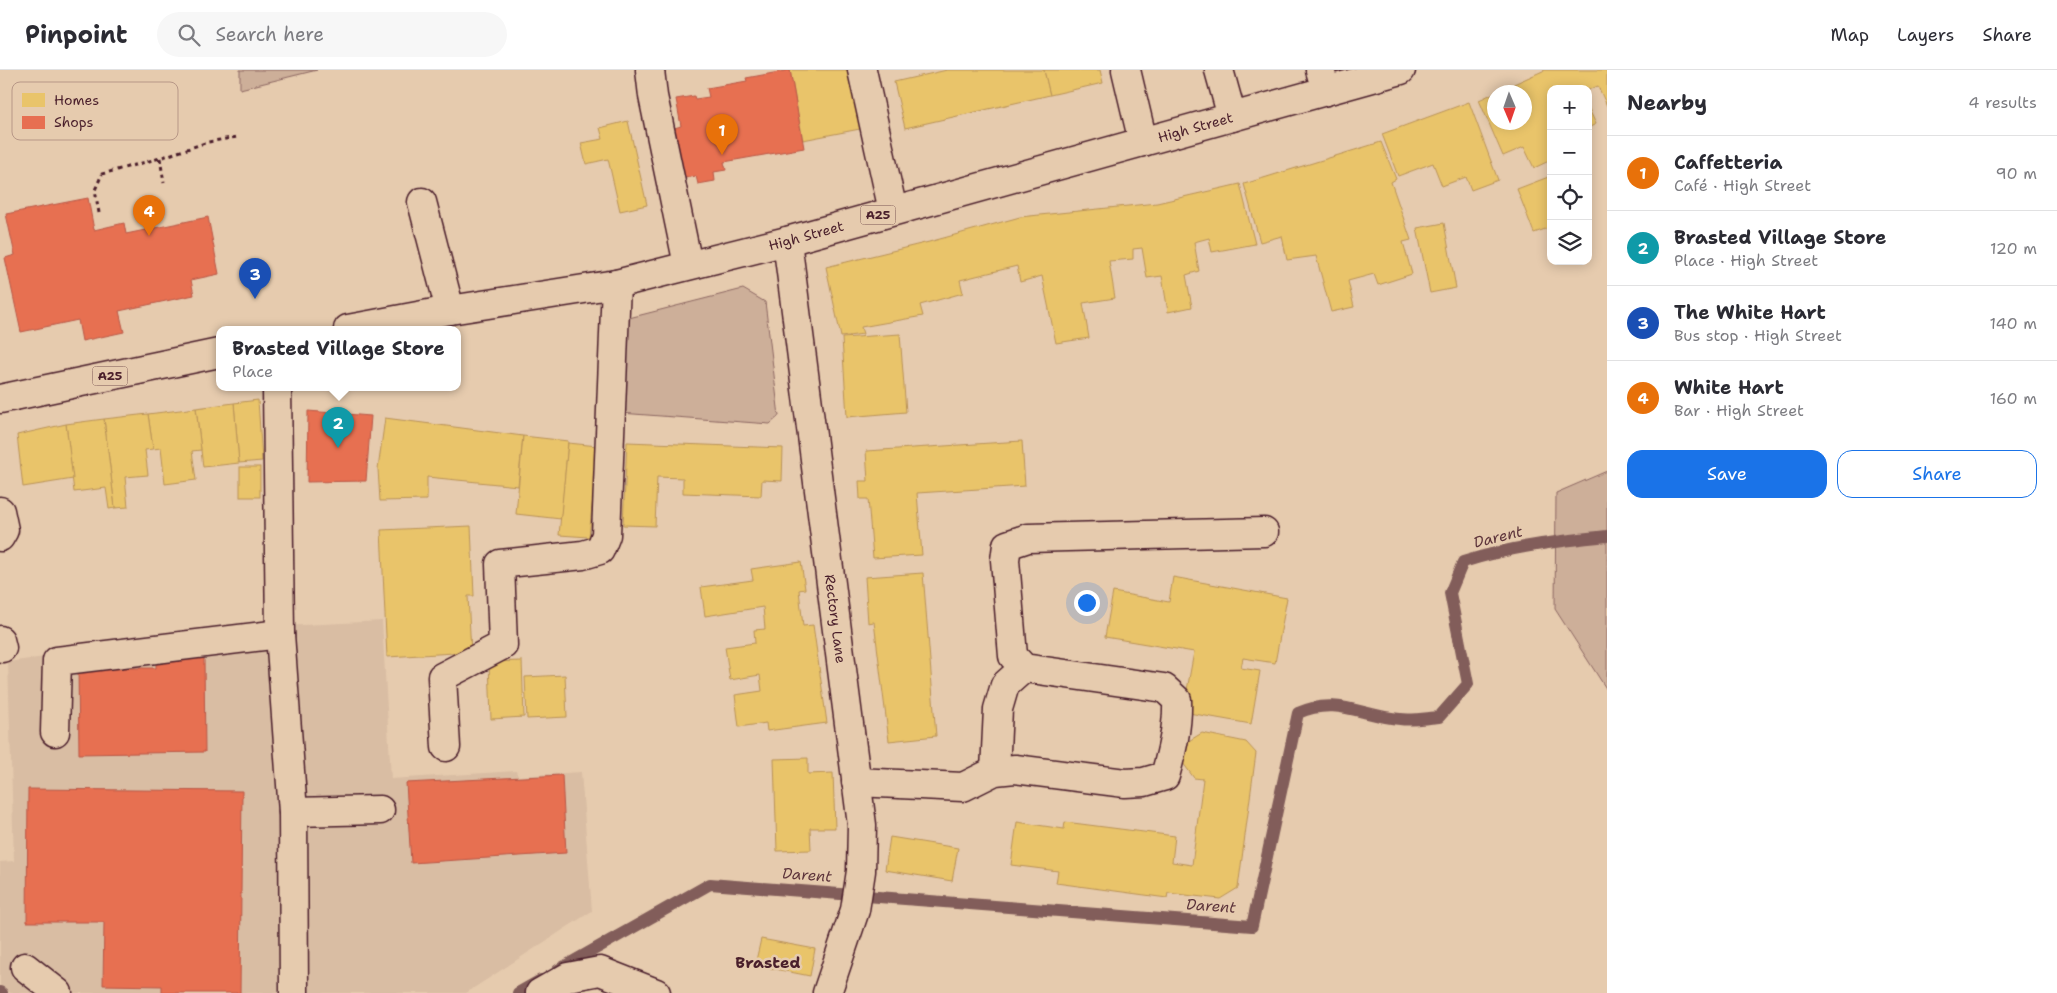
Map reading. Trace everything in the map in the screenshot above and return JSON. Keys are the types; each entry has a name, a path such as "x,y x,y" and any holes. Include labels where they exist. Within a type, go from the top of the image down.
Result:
{"main road":[{"path":"650,70 653,96 688,265"},
{"path":"862,70 893,211"},
{"path":"1126,70 1143,142"},
{"path":"1219,70 1232,117"},
{"name":"High Street","path":"364,326 450,310 616,284 787,241 1232,117 1323,80 1401,70"},
{"path":"422,202 450,310"},
{"name":"Rectory Lane","path":"787,241 862,825 861,870 855,910 827,993"},
{"path":"446,747 442,677 503,645 500,564 583,555 600,550 606,535 616,284"},
{"name":"A25","path":"0,399 216,354"},
{"path":"277,391 280,634 293,812 294,993"},
{"path":"0,511 4,530 0,537"},
{"path":"856,782 963,787 995,770 1015,769 1125,783 1144,782 1165,776 1172,751 1178,713 1177,700 1164,688 1024,668 1012,656 1005,560 1007,545 1028,538 1264,532"},
{"path":"55,732 57,661 280,634"},
{"path":"995,770 998,709 1005,685 1024,668"},
{"path":"293,812 380,810"},
{"path":"25,966 58,993"},
{"path":"540,993 568,977 600,971 656,993"}],"path":[{"path":"99,213 95,190 102,174 208,142 237,137"},
{"path":"160,158 164,183"}],"shaded area":[{"path":"240,70 317,70 240,89"},
{"path":"743,289 765,302 779,416 770,424 620,413 625,319"},
{"path":"1607,471 1607,690 1555,609 1556,493"},
{"path":"382,621 391,779 516,771 518,776 581,772 592,911 466,993 10,993 0,985 0,862 14,861 8,662 264,627"}],"building: Homes":[{"path":"790,70 854,70 865,128 803,140"},
{"path":"947,70 1044,70 1050,95 905,128 894,82"},
{"path":"1044,70 1100,70 1103,83 1050,95"},
{"path":"1545,70 1607,70 1607,106 1598,86 1592,88 1592,85 1547,85 1547,162 1534,168 1524,147 1503,156 1492,130 1532,130 1532,85 1512,85"},
{"path":"1487,96 1487,119 1479,100"},
{"path":"1469,102 1498,180 1471,190 1466,177 1442,186 1433,163 1398,176 1382,134"},
{"path":"1592,116 1596,124 1592,126"},
{"path":"628,121 647,205 620,211 608,159 586,164 581,143 603,139 600,128"},
{"path":"1381,142 1396,179 1391,182 1411,240 1403,242 1412,274 1378,285 1374,274 1348,281 1354,307 1331,312 1316,256 1287,260 1282,236 1260,242 1244,184"},
{"path":"1547,178 1547,228 1534,233 1517,189"},
{"path":"1240,184 1255,244 1212,252 1209,238 1194,242 1199,271 1186,275 1192,307 1168,312 1162,276 1147,278 1142,248 1133,249 1133,259 1109,261 1115,298 1083,303 1089,338 1056,343 1042,276 1020,282 1017,266 960,280 963,293 920,305 923,316 861,327 863,334 841,337 826,267 1020,217 1157,203"},
{"path":"1444,223 1456,288 1430,293 1417,228"},
{"path":"900,334 906,412 847,417 842,338"},
{"path":"258,400 262,461 239,463 234,403"},
{"path":"234,403 239,463 203,467 196,408"},
{"path":"196,408 201,450 192,451 196,480 165,484 161,448 153,449 148,414"},
{"path":"148,414 153,449 145,450 148,475 125,477 128,507 115,508 104,419"},
{"path":"385,418 523,436 518,486 427,477 427,500 380,501 378,469"},
{"path":"104,419 115,508 109,509 106,488 74,492 66,424"},
{"path":"66,424 73,479 23,487 17,435"},
{"path":"523,436 568,441 561,519 516,514"},
{"path":"1022,441 1025,486 917,493 922,555 873,558 868,499 860,499 859,481 868,481 866,451"},
{"path":"627,442 783,448 782,481 762,480 761,496 683,493 683,478 657,477 655,526 623,525"},
{"path":"568,443 598,446 589,537 559,535"},
{"path":"240,467 260,467 260,497 240,497"},
{"path":"471,526 474,596 468,596 471,652 387,657 381,530"},
{"path":"801,562 805,589 799,590 803,626 813,625 827,723 767,731 766,723 739,727 735,695 762,691 760,675 730,680 725,647 755,643 754,630 765,629 763,607 705,616 701,587 753,580 751,569"},
{"path":"923,573 936,736 889,741 874,622 868,623 865,577"},
{"path":"1173,577 1287,598 1275,663 1243,658 1241,668 1260,671 1251,724 1183,712 1194,652 1105,637 1113,592 1169,602"},
{"path":"522,661 524,717 491,719 489,662"},
{"path":"565,675 567,717 527,719 525,677"},
{"path":"1202,733 1246,742 1256,753 1238,888 1220,899 1168,893 1167,898 1056,883 1058,871 1011,865 1017,822 1064,829 1065,822 1175,836 1172,862 1192,865 1203,779 1194,778 1183,763 1187,742"},
{"path":"808,758 808,774 833,773 835,828 810,828 811,850 777,851 774,759"},
{"path":"890,837 958,848 952,881 885,870"},
{"path":"761,939 815,949 810,976 755,965"}],"building: Shops":[{"path":"790,70 804,148 724,162 726,170 714,172 715,181 698,184 696,176 680,179 671,129 681,126 676,99 694,96 695,99 709,97 707,88 747,81 746,78"},
{"path":"88,198 94,230 124,223 126,234 208,217 219,274 191,280 194,295 119,311 124,332 82,341 78,320 21,332 5,258 15,255 6,214"},
{"path":"308,411 371,416 366,481 307,482"},
{"path":"204,658 205,752 79,754 78,668 156,668 156,659"},
{"path":"562,775 566,853 411,863 406,783"},
{"path":"28,789 242,791 240,993 162,993 162,986 103,985 104,922 27,922"}],"waterway":[{"name":"Darent","path":"558,970 710,884 1252,926 1298,713 1325,706 1349,708 1405,720 1439,717 1468,684 1450,593 1463,562 1498,552 1534,545 1607,536"},
{"name":"Darent","path":"518,993 541,980"}],"place":[{"name":"Caffetteria","path":"722,155"},
{"name":"White Hart","path":"149,236"},
{"name":"The White Hart","path":"255,299"},
{"name":"Brasted Village Store","path":"338,448"}],"district":[{"name":"Brasted","path":"768,962"}]}
